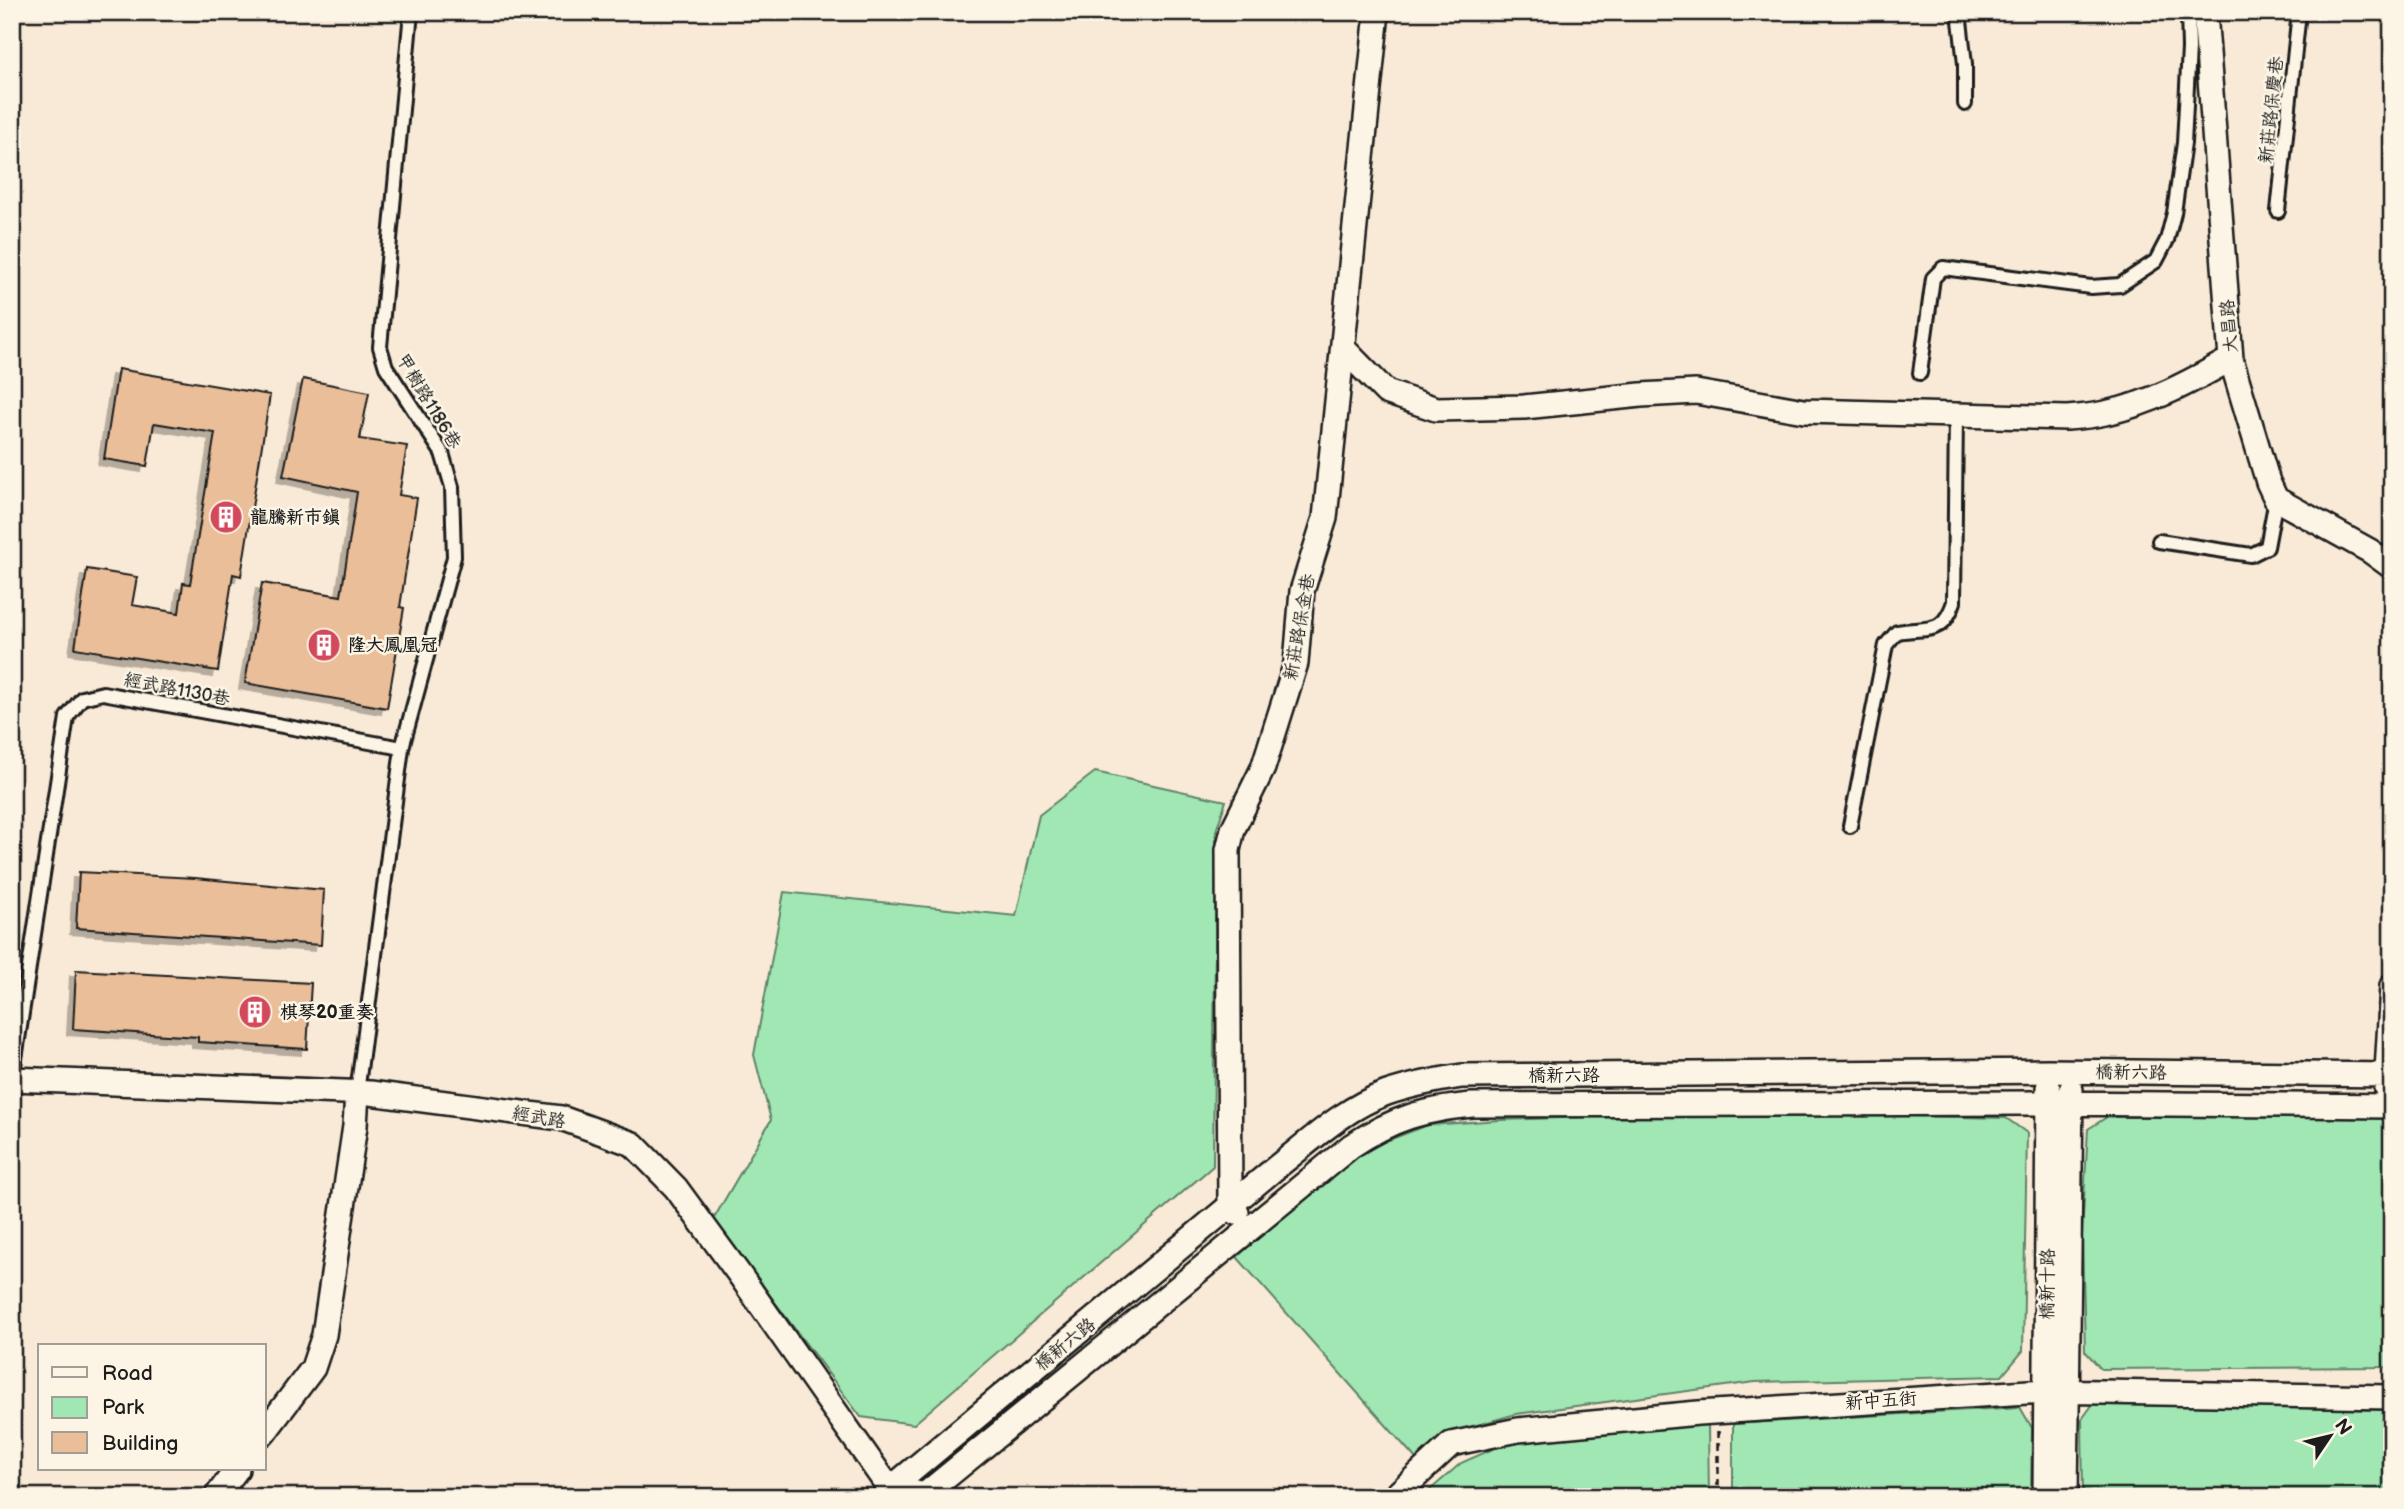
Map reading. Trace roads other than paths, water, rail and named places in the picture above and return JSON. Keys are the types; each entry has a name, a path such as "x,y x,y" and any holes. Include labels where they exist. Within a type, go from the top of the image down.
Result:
{"street":[{"name":"新莊路保金巷","path":"1230,1206 1228,850 1233,829 1263,768 1296,663 1302,592 1325,518 1377,12"},
{"name":"大昌路","path":"2205,12 2231,359 2276,499"},
{"path":"1343,348 1386,392 1436,409 1524,407 1696,392 1804,411 2067,418 2105,414 2132,406 2193,381 2231,359"},
{"path":"2276,499 2370,551 2392,567"},
{"path":"2388,1106 2392,986"},
{"name":"橋新六路","path":"887,1494 1230,1206 1334,1123 1385,1094 1423,1083 1462,1076 2048,1071 2389,1075"},
{"name":"橋新十路","path":"2048,1071 2060,1103"},
{"name":"橋新十路","path":"2045,1497 2056,1391 2060,1103 2071,1071"},
{"name":"經武路","path":"12,1079 357,1093 561,1118 634,1144 676,1188 739,1273 887,1494"},
{"path":"266,1430 313,1368 324,1335 355,1126 357,1093"},
{"name":"橋新六路","path":"922,1497 1351,1146 1394,1122 1434,1109 1472,1105 2060,1103 2388,1106"},
{"path":"1230,1206 1250,1228"},
{"name":"橋新十路","path":"2056,1391 2066,1497"},
{"name":"新中五街","path":"1394,1497 1451,1444 1518,1430 1718,1412 2056,1391 2392,1397"},
{"path":"216,1497 236,1470"},
{"path":"887,1494 922,1497"}],"lane":[{"name":"甲樹路1186巷","path":"357,1093 402,748 454,557 452,487 442,453 386,367 380,347 411,12"},
{"path":"1959,12 1965,64 1965,104"},
{"path":"1920,373 1933,278 1943,268 2091,287 2120,285 2156,261 2167,240 2174,213 2184,143 2188,12"},
{"name":"新莊路保慶巷","path":"2278,211 2299,12"},
{"path":"1850,826 1886,645 1897,632 1936,627 1944,623 1954,602 1956,415"},
{"path":"2159,541 2251,555 2267,547 2276,499"},
{"name":"經武路1130巷","path":"12,1079 66,717 82,698 103,693 402,748"}],"place":[{"name":"龍騰新市鎮","path":"226,517"},
{"name":"隆大鳳凰冠","path":"324,645"},
{"name":"棋琴20重奏","path":"255,1012"}]}
